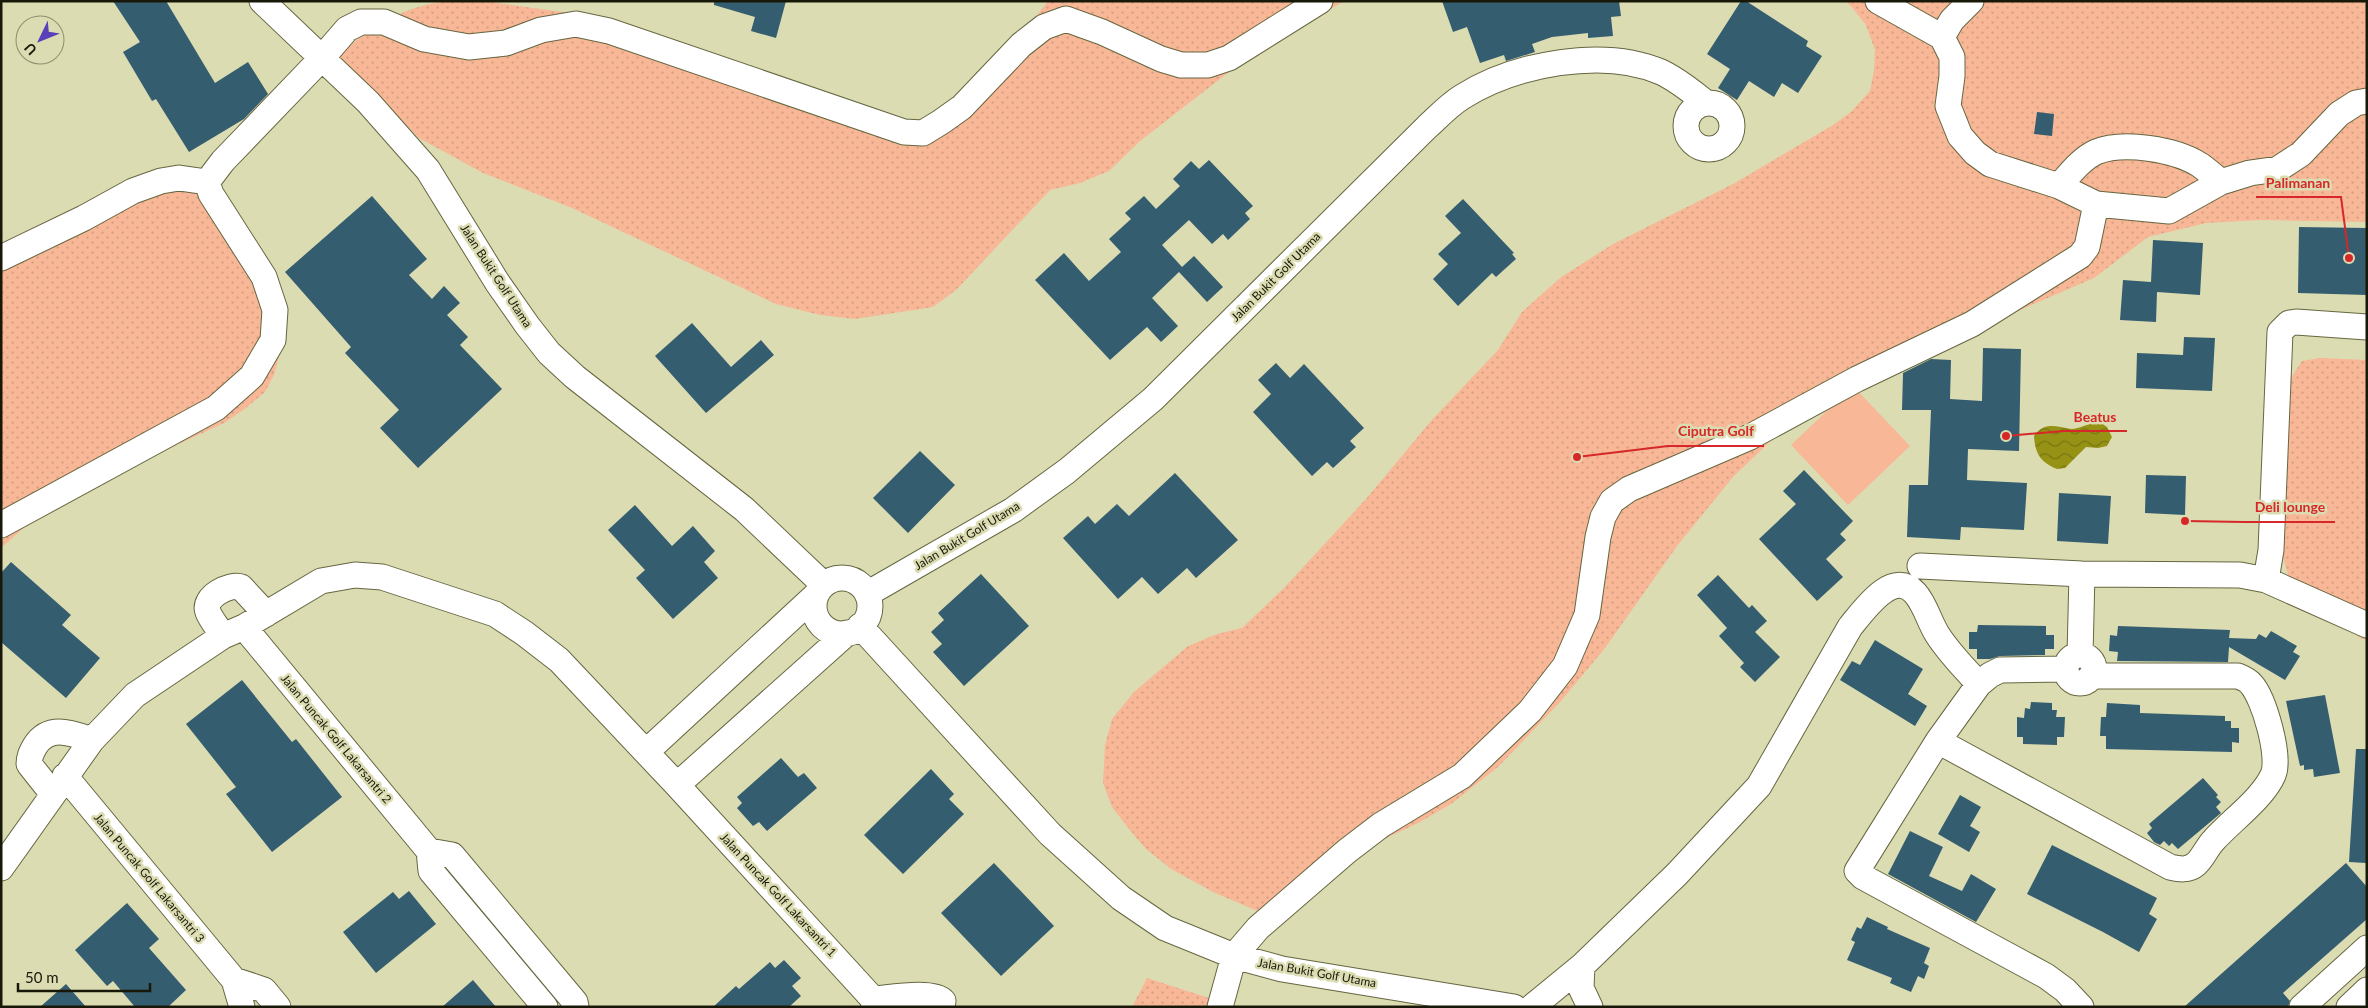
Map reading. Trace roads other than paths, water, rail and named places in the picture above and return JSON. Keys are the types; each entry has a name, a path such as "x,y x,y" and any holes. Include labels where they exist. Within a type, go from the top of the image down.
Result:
{"street":[{"name":"Jalan Bukit Golf Utama","path":"262,1 368,102 428,170 498,282 549,353 575,377 744,509 819,590"},
{"path":"207,182 223,161 322,58 347,29 361,22 384,22 424,40 470,47 506,43 541,30 576,24 609,30 904,132 923,133 962,108 1021,45 1044,27 1066,19 1102,32 1161,59 1181,65 1208,65 1229,58 1320,1"},
{"path":"1878,1 1942,37 1952,57 1952,76 1948,106 1960,136 1975,153 1990,164 2059,186 2096,204 2169,211 2221,182 2250,173 2278,169 2301,154 2339,114 2356,103 2367,101"},
{"path":"1942,37 1952,20 1971,1"},
{"name":"Jalan Bukit Golf Utama","path":"867,594 1013,510 1067,472 1153,399 1427,127 1461,98 1499,79 1544,65 1591,59 1659,71 1680,81 1705,102"},
{"path":"2059,186 2080,163 2096,152 2122,146 2172,153 2199,164 2221,182"},
{"path":"1,258 84,218 133,191 161,181 179,178 207,182"},
{"path":"1,525 216,408 252,376 273,340 275,310 264,277 211,194 207,182"},
{"path":"1220,1007 1234,956 1264,922 1347,851 1381,825 1462,776 1530,711 1565,666 1587,615 1598,536 1603,517 1612,501 1629,489 1750,437 1857,379 1972,324 2080,256 2087,247 2096,204"},
{"path":"2266,580 2272,550 2280,332 2289,323 2296,322 2367,327"},
{"path":"1920,566 2082,574 2240,575 2266,580 2367,625"},
{"path":"2079,667 2082,574"},
{"name":"Jalan Puncak Golf Lakarsantri 1","path":"1,868 92,740 134,695 233,631 266,614 321,581 355,575 382,577 494,614 524,633 559,660 677,785 874,1003"},
{"path":"646,752 830,580 847,578 855,581 867,594 870,608 865,621 677,785"},
{"name":"Jalan Puncak Golf Lakarsantri 2","path":"266,614 241,587 236,585 217,594 208,604 207,611 233,631 429,851 431,871 545,1007"},
{"path":"1532,1007 1582,966 1678,874 1759,786 1850,627 1866,607 1886,589 1896,585 1908,586 1916,594 1937,634 1955,658 1979,684"},
{"path":"819,590 815,614 820,624 835,633 854,630"},
{"name":"Jalan Bukit Golf Utama","path":"854,630 1050,834 1121,898 1166,928 1234,956 1282,969 1456,1002 1514,1007"},
{"path":"1938,741 2170,867 2184,870 2196,864 2213,840 2265,787 2274,774 2276,760 2269,726 2254,688 2245,679 2238,676 2079,667 2000,670 1979,684 1938,741 1858,871 1863,877 2046,976 2081,1007"},
{"name":"Jalan Puncak Golf Lakarsantri 3","path":"92,740 66,732 52,732 40,738 29,756 29,764 59,785 234,980 242,1007"},
{"path":"429,851 452,855 575,1002 576,1007"},
{"path":"2302,1007 2367,948"},
{"path":"1582,966 1581,988 1590,1007"},
{"path":"234,980 264,990 278,1007"},
{"path":"2349,1007 2367,990"},
{"path":"874,1003 929,995 940,998 943,1001 942,1007"}],"water":[{"path":"2098,421 2107,427 2112,437 2107,446 2098,448 2086,447 2065,468 2057,469 2046,463 2037,452 2034,436 2042,428 2056,426 2074,429"}],"place":[{"name":"Palimanan","path":"2349,258"},
{"name":"Beatus","path":"2006,436"},
{"name":"Ciputra Golf","path":"1577,457"},
{"name":"Deli lounge","path":"2185,521"}]}
